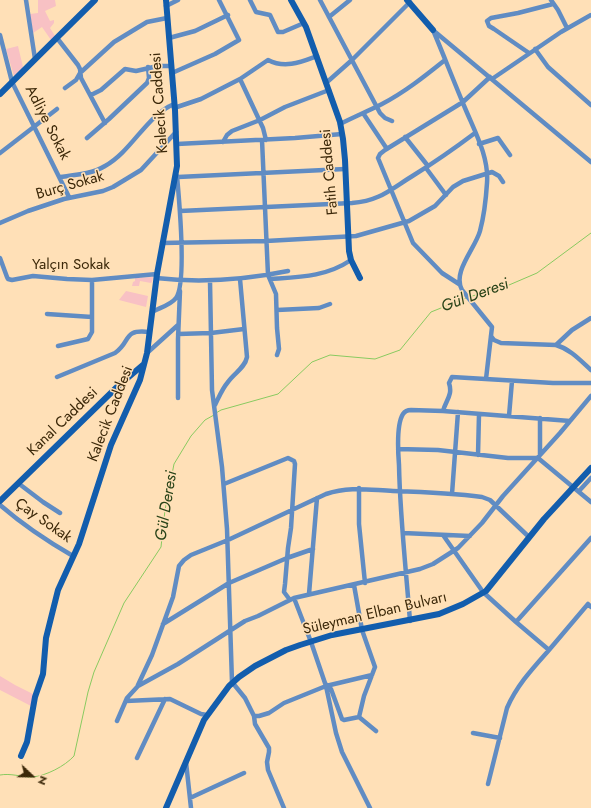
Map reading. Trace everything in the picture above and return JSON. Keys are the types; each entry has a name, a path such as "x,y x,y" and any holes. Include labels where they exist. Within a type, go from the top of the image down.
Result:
{"street":[{"path":"26,0 35,60"},
{"path":"0,94 95,0"},
{"path":"166,3 178,0"},
{"path":"172,73 214,54 239,40 219,0"},
{"path":"250,0 256,12 270,15 277,31 280,33 304,23"},
{"name":"Fatih Caddesi","path":"291,0 304,23 340,124 345,169 349,250 351,260 360,278"},
{"path":"320,0 380,113 385,118 392,121"},
{"path":"329,17 350,0"},
{"path":"223,142 227,135 232,131 260,120 328,87 408,1 432,29 591,162"},
{"path":"529,53 494,30 487,22 491,18 518,13 552,2 567,28"},
{"name":"Kalecik Caddesi","path":"21,756 27,742 35,697 43,674 46,638 58,590 74,556 111,445 140,380 147,353 156,276 177,166 177,144 166,3"},
{"path":"486,379 492,327 462,290 459,284 442,273 415,246 404,223 378,158 380,154 405,137 463,102 491,78 567,28 591,15"},
{"path":"169,38 195,31 228,16"},
{"path":"65,88 76,80 80,73 114,42 147,22 167,18"},
{"path":"432,29 463,102 486,162 487,173 481,227 474,246 462,267 459,284"},
{"name":"Adliye Sokak","path":"0,35 12,82 69,197"},
{"path":"57,38 78,65 90,95 105,123"},
{"path":"535,49 548,67 591,104"},
{"path":"60,177 89,172 107,165 167,107 201,99 240,79 268,60 287,65 296,64 317,56"},
{"path":"340,124 377,107 421,80 445,60"},
{"path":"90,95 101,90 123,70 128,69 136,71 148,67 171,66"},
{"path":"87,138 147,83 149,78 148,67"},
{"path":"240,79 263,128 266,241 269,277 276,294 279,349 277,355"},
{"path":"0,153 57,109"},
{"path":"363,114 387,149"},
{"name":"Burç Sokak","path":"0,223 28,211 69,197 107,190 145,166 176,132"},
{"path":"180,211 347,203 371,200 383,196 475,133"},
{"path":"177,144 264,140 342,134"},
{"path":"405,137 446,195"},
{"path":"479,144 498,138 510,155"},
{"path":"177,166 181,243 181,280 178,325 178,398"},
{"path":"178,177 345,169"},
{"path":"162,244 348,237 404,223 434,206 453,187 463,181 487,173 496,173 503,182"},
{"name":"Yalçın Sokak","path":"0,258 7,277 10,280 33,276 92,280 156,276 181,280 210,281 269,277"},
{"path":"269,277 302,276 328,272 351,260"},
{"path":"269,277 288,271"},
{"path":"214,406 228,382 246,362 247,356 240,279"},
{"path":"58,346 89,338 92,332 92,280"},
{"path":"210,281 212,390 224,484 228,540 232,682 245,698 254,716 256,724 269,748 268,770 284,808"},
{"path":"152,312 173,301 180,288"},
{"path":"277,310 319,308 330,304"},
{"path":"47,314 92,317"},
{"path":"556,345 572,330 591,318"},
{"path":"147,353 178,325"},
{"path":"178,334 211,333 244,329"},
{"path":"57,377 115,353 133,332 149,332"},
{"path":"490,336 494,340 502,343 556,345 569,350 591,370"},
{"name":"Kanal Caddesi","path":"0,501 117,387 144,364"},
{"path":"443,411 447,400 451,395 449,383 452,377 553,383 591,383"},
{"path":"509,416 512,380"},
{"path":"138,686 178,664 245,621 292,599 406,573 433,564 454,552 470,536 591,396"},
{"path":"410,621 399,491 399,428 403,413 411,410 443,411 570,421"},
{"path":"452,494 458,412"},
{"path":"478,455 479,414"},
{"path":"539,457 540,418"},
{"path":"398,449 455,452 508,458 539,457 591,502"},
{"path":"224,484 288,458 292,459 295,464 291,528 284,592 292,599 311,642 326,686 336,733 342,752 370,808"},
{"name":"Süleyman Elban Bulvarı","path":"166,808 207,714 232,682 255,666 286,650 332,635 410,621 439,614 452,610 483,592 573,486 591,468"},
{"path":"579,491 591,478"},
{"path":"18,483 60,513"},
{"path":"359,488 359,524 365,582"},
{"path":"117,721 126,701 138,686 152,655 172,597 179,566 184,560 191,555 228,540 317,498 336,490 359,488 482,497 490,500 495,507 529,537"},
{"path":"309,594 317,498"},
{"name":"Çay Sokak","path":"0,505 18,521 74,556"},
{"path":"403,534 470,536"},
{"path":"443,535 483,592 549,650"},
{"path":"516,622 591,538"},
{"path":"163,624 229,583 287,558 313,549"},
{"path":"354,585 362,630 374,665 359,717"},
{"path":"488,784 507,708 512,697 524,677 590,604"},
{"path":"254,716 269,713 284,703 326,686 372,675"},
{"path":"326,686 331,689 341,719 344,720 359,717"},
{"path":"137,758 165,699"},
{"path":"126,701 172,700 202,714 207,714"},
{"path":"359,717 376,731"},
{"path":"473,733 500,738"},
{"path":"186,762 192,808"},
{"path":"190,798 244,773"}],"shaded area":[{"path":"38,0 55,0 56,6 45,11 50,21 54,20 54,23 50,28 55,36 51,40 42,27 33,33 30,14 38,13"},
{"path":"18,46 23,67 14,76 6,49"},
{"path":"153,277 151,283 140,281 139,286 132,286 135,278"},
{"path":"126,291 148,296 146,307 119,300"},
{"path":"0,676 33,694 31,706 0,690"}],"waterway":[{"name":"Gül Deresi","path":"469,297 509,285 537,273 591,233"},
{"name":"Gül Deresi","path":"216,413 221,410 278,394 312,362 330,355 375,359 400,350 431,312 466,298"},
{"name":"Gül Deresi","path":"0,775 8,774 32,777 43,775 55,770 74,756 88,692 94,672 124,603 161,547 165,510 174,464 191,436 205,420 214,415"}]}
